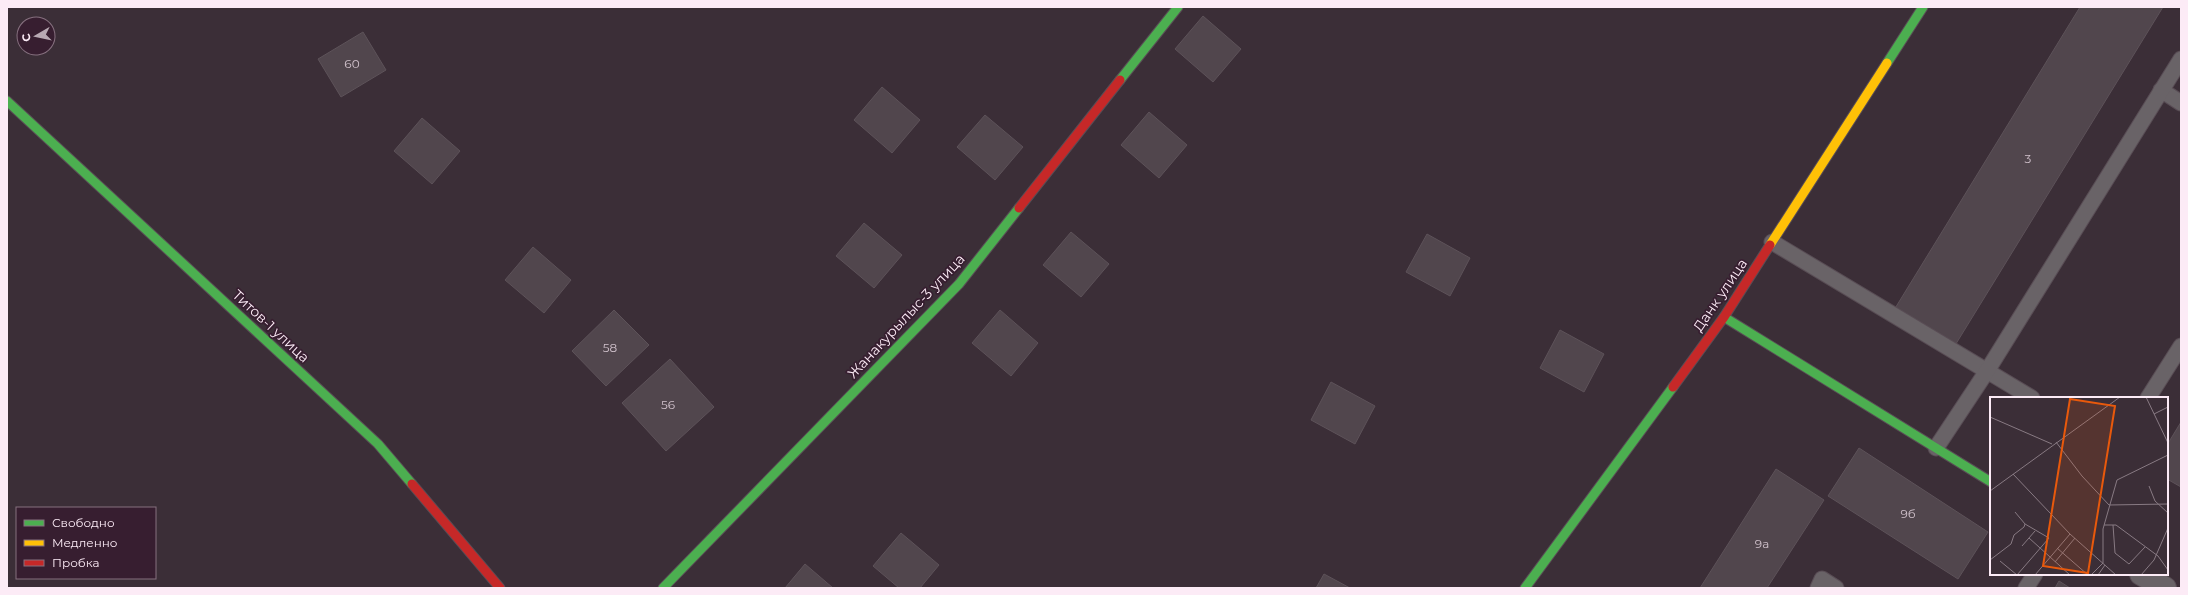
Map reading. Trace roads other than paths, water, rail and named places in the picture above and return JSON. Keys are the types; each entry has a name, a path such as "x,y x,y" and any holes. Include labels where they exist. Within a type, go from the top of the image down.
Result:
{"street":[{"name":"Жанакурылыс-3 улица","path":"664,588 959,284 1178,7"},
{"name":"Данк улица","path":"1525,588 1724,317 1923,7"},
{"name":"Титов-1 улица","path":"7,101 378,444 500,588"},
{"path":"1724,317 1990,481"},
{"path":"2143,575 2164,588"}],"lane":[{"path":"1936,448 1987,371 2181,59"},
{"path":"2161,90 2181,103"},
{"path":"1772,242 2030,397"},
{"path":"2149,397 2181,346"},
{"path":"2026,588 2034,575"},
{"path":"1818,588 1822,579 1836,588"}]}
